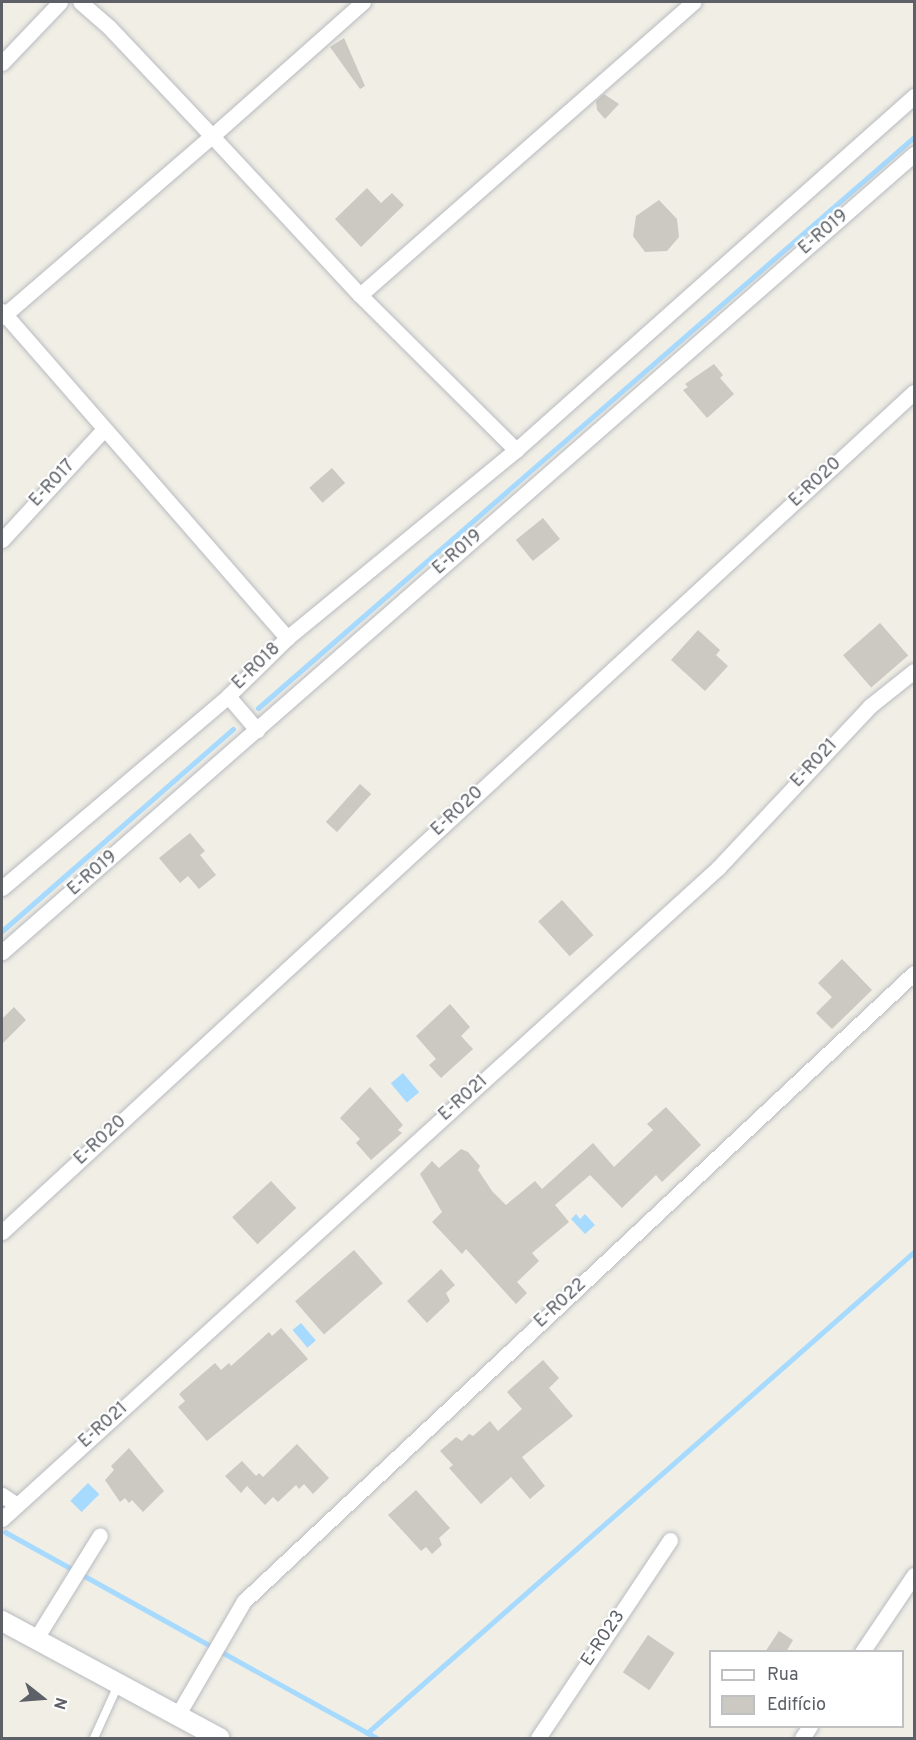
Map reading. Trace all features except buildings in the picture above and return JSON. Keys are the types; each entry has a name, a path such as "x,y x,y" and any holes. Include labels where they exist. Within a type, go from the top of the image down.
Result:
{"street":[{"path":"2,63 60,2"},
{"path":"80,2 109,27 360,295 516,450"},
{"path":"287,638 3,314 212,136 363,2"},
{"path":"360,295 694,2"},
{"name":"E-R018","path":"2,888 228,696 287,638 516,450 915,96"},
{"name":"E-R019","path":"2,952 915,154"},
{"name":"E-R020","path":"2,1232 915,392"},
{"name":"E-R017","path":"2,540 104,429"},
{"name":"E-R021","path":"2,1519 718,868 870,706 915,671"},
{"path":"228,696 257,730"},
{"name":"E-R022","path":"177,1716 209,1656 244,1601 915,973"},
{"path":"2,1495 17,1505"},
{"path":"35,1640 100,1535"},
{"name":"E-R023","path":"538,1738 670,1540"},
{"path":"863,1650 915,1575"},
{"path":"2,1621 219,1738"}],"lane":[{"path":"94,1738 118,1685"}],"water":[{"path":"403,1073 419,1092 407,1102 391,1083"},
{"path":"576,1214 580,1219 585,1214 595,1225 585,1234 571,1219"},
{"path":"301,1323 316,1341 307,1348 293,1330"},
{"path":"88,1483 99,1494 82,1512 70,1501"}],"waterway":[{"path":"258,708 914,137"},
{"path":"2,931 233,729"},
{"path":"367,1733 914,1252"},
{"path":"5,1532 377,1738"}]}
